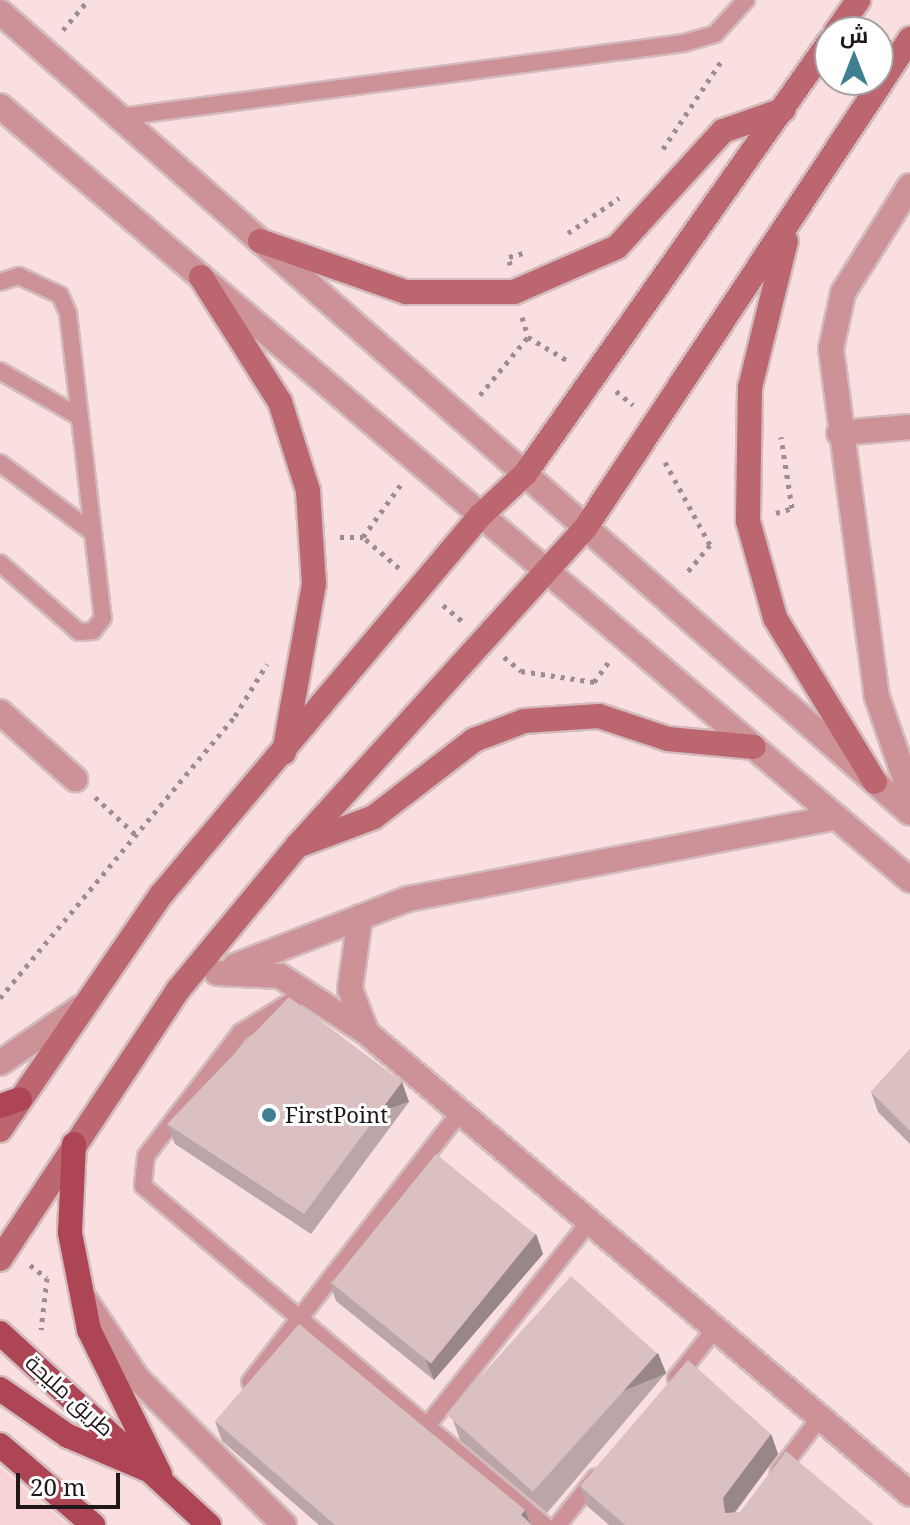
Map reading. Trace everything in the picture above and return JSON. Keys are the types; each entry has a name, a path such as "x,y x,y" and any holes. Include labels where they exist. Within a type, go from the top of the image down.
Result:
{"main road":[{"path":"0,1259 178,990 297,846 586,527 910,39"},
{"path":"0,1130 10,1102 161,895 284,753 481,515 525,474 814,64"},
{"path":"260,241 406,292 514,292 617,247 723,131 783,110"},
{"path":"791,222 750,388 748,521 781,629 875,782"},
{"path":"201,277 280,402 308,491 314,584 284,753"},
{"path":"297,846 374,817 474,740 524,721 599,716 668,739 754,747"},
{"path":"74,1144 70,1233 81,1295 108,1381 160,1474"},
{"name":"طريق مليحة","path":"0,1333 160,1474 209,1525"},
{"path":"0,1389 68,1436 160,1474"},
{"path":"0,1445 93,1525"}],"street":[{"path":"0,12 910,813"},
{"path":"0,106 910,880"},
{"path":"910,186 856,267 835,321 831,374 877,697 910,793"},
{"path":"839,433 910,427"},
{"path":"0,712 75,779"},
{"path":"178,990 360,917 432,893 836,817"},
{"path":"360,917 350,989 367,1033"},
{"path":"217,973 265,972 308,991 367,1033 910,1494"},
{"path":"0,1063 80,1008"},
{"path":"81,1295 137,1378 207,1437 284,1525"}],"lane":[{"path":"120,117 684,43 715,34 746,0"},
{"path":"0,282 19,276 64,301 103,618 93,631 79,632 0,563"},
{"path":"0,371 78,416"},
{"path":"0,463 91,531"},
{"path":"308,991 241,1032 140,1170 148,1192 544,1525"},
{"path":"240,1394 460,1112"},
{"path":"426,1427 590,1221"},
{"path":"666,1390 715,1329"},
{"path":"765,1490 819,1419"},
{"path":"558,1525 607,1464"}],"path":[{"path":"45,51 88,0"},
{"path":"654,160 730,47"},
{"path":"564,236 630,189"},
{"path":"528,337 514,292 509,257 538,248"},
{"path":"0,998 257,688 272,650"},
{"path":"75,779 136,835"}],"shaded area":[{"path":"0,1468 68,1525 0,1525"}],"building":[{"path":"289,997 402,1082 304,1214 167,1124"},
{"path":"910,1049 910,1131 871,1092"},
{"path":"436,1154 535,1235 431,1364 332,1283"},
{"path":"571,1276 657,1354 533,1492 447,1414"},
{"path":"299,1324 525,1510 521,1515 532,1525 335,1525 215,1421"},
{"path":"688,1360 771,1434 723,1498 725,1513 740,1512 786,1451 874,1525 625,1525 580,1486"}],"place":[{"name":"FirstPoint","path":"269,1115"}]}
